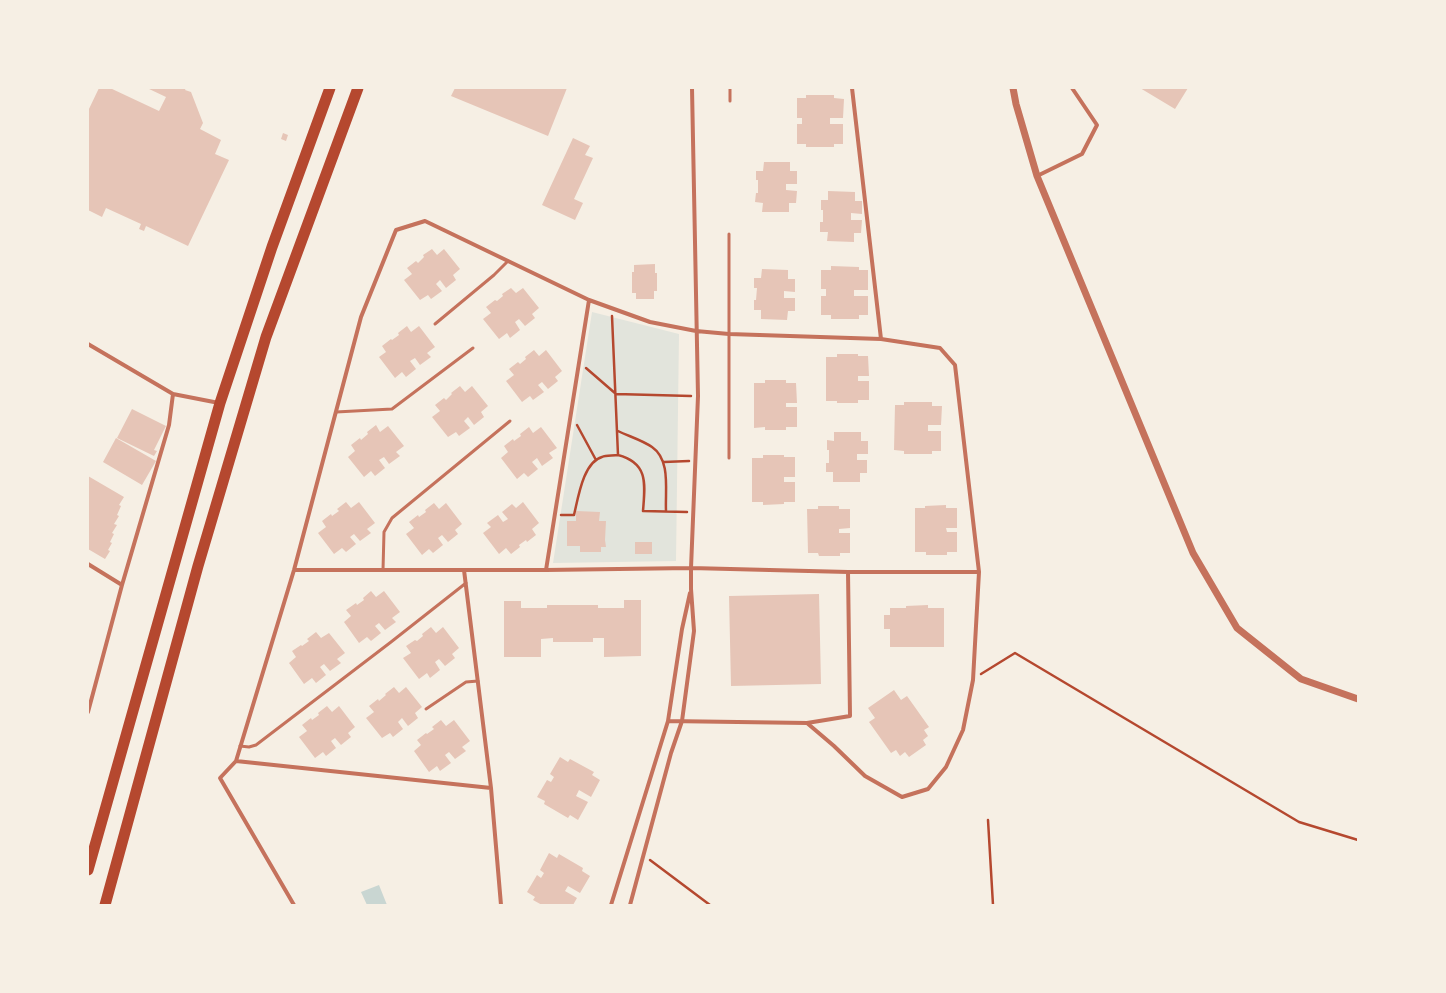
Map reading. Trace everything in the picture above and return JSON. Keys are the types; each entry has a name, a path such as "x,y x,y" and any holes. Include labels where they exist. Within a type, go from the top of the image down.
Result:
{"highway":[{"path":"88,870 220,403 272,247 330,88"},
{"path":"105,905 198,566 266,336 358,88"}],"street":[{"path":"630,905 671,753 682,721 694,631 691,568 698,396 692,88"},
{"path":"852,88 881,339"},
{"path":"1013,88 1016,104 1037,176 1193,553 1237,628 1301,679 1358,699"},
{"path":"1037,176 1082,154 1097,125 1072,88"},
{"path":"294,905 220,778 236,761 294,570 361,317 396,230 425,222 589,300 650,322 696,331 729,334 881,339 940,348 955,365 979,572 972,680 963,730 946,767 928,788 902,796 865,776 834,746 807,723"},
{"path":"546,570 589,300"},
{"path":"88,344 172,394 220,403"},
{"path":"88,712 122,585 169,425 172,394"},
{"path":"88,564 122,585"},
{"path":"294,570 546,570 691,568 848,572 979,572"},
{"path":"464,570 491,788 501,905"},
{"path":"668,721 807,723 850,716 848,572"},
{"path":"612,905 668,721 682,629 691,589"},
{"path":"236,761 491,788"}],"lane":[{"path":"730,88 730,101"},
{"path":"729,234 729,458"},
{"path":"435,324 494,275 508,261"},
{"path":"336,412 392,409 473,348"},
{"path":"383,570 383,537 389,522 510,421"},
{"path":"240,746 249,747 256,745 466,583"},
{"path":"426,709 466,682 478,681"}],"path":[{"path":"612,308 618,455"},
{"path":"579,362 616,394 698,396"},
{"path":"571,414 596,460"},
{"path":"618,431 652,447 664,462 666,511"},
{"path":"555,514 574,515 584,476 596,460 602,456 618,455 629,458 641,471 643,480 643,511 693,512"},
{"path":"664,462 695,461"},
{"path":"972,680 1015,653 1299,822 1358,840"},
{"path":"988,820 993,905"},
{"path":"643,855 710,905"}],"shaded area":[{"path":"592,312 679,334 676,561 553,563"},
{"path":"379,885 387,905 367,905 361,892"}],"building":[{"path":"99,88 110,88 159,111 166,97 147,88 186,88 185,90 191,92 203,123 200,129 221,140 215,154 229,160 188,246 146,226 144,231 139,229 141,224 106,208 102,217 88,210 88,111"},
{"path":"455,88 567,88 548,136 451,96"},
{"path":"1140,88 1188,88 1175,109"},
{"path":"806,95 834,95 834,98 844,99 843,118 830,118 830,124 843,124 843,144 834,144 834,147 806,147 806,144 797,144 797,124 802,124 802,118 797,118 797,98 806,98"},
{"path":"283,133 288,135 286,141 281,139"},
{"path":"573,138 590,146 585,155 593,158 574,199 583,203 575,220 542,205"},
{"path":"764,162 790,162 790,171 797,171 797,184 786,184 786,190 797,191 796,203 789,203 789,212 762,212 763,203 755,202 756,193 758,193 756,171 763,171"},
{"path":"828,191 855,192 855,201 862,201 862,214 851,213 851,220 862,220 861,233 854,233 854,242 827,241 828,232 820,232 820,222 823,222 821,200 828,200"},
{"path":"432,249 437,255 444,249 460,269 453,275 456,280 446,288 440,280 436,284 442,291 431,299 428,295 420,300 404,280 412,274 407,268 416,261 418,263 424,257 423,255"},
{"path":"655,264 655,273 657,273 657,291 654,291 654,299 636,299 636,293 632,293 632,272 634,272 634,265"},
{"path":"831,266 859,267 859,270 868,270 868,290 854,290 854,296 868,296 868,315 859,315 859,319 831,319 831,315 821,315 821,296 826,296 826,289 821,289 821,270 831,270"},
{"path":"762,269 788,270 788,279 795,279 795,292 784,291 784,298 795,298 795,311 788,311 787,320 761,319 761,310 754,310 754,300 756,300 757,288 754,288 754,278 761,278"},
{"path":"511,288 516,293 523,288 539,308 532,314 535,318 525,326 519,319 515,322 520,330 510,338 507,333 499,339 483,319 491,313 486,307 495,300 497,301 503,296 502,294"},
{"path":"407,326 411,332 419,326 435,347 427,353 431,357 420,365 415,358 410,361 416,369 406,377 402,372 395,378 379,357 386,352 382,346 399,335 398,333"},
{"path":"534,350 539,356 546,350 562,371 555,377 558,381 548,389 542,382 538,385 544,392 533,400 530,396 522,402 506,381 514,375 509,369 518,362 520,364 526,359 525,357"},
{"path":"837,354 858,354 858,356 868,356 869,376 858,376 858,381 869,381 869,400 858,400 858,403 837,403 837,401 826,401 826,357 837,357"},
{"path":"765,380 786,380 786,383 796,383 797,403 786,403 786,407 797,407 797,427 786,427 786,430 765,430 765,427 754,428 754,383 765,383"},
{"path":"460,386 465,392 472,386 488,406 481,412 484,417 474,425 468,417 464,421 470,428 459,436 456,432 448,437 432,417 440,411 435,405 444,398 446,400 452,394 451,393"},
{"path":"904,402 932,402 932,406 942,406 941,425 928,425 928,431 941,431 941,451 932,451 932,454 904,454 904,451 894,450 895,405 904,405"},
{"path":"132,409 166,426 154,450 157,451 154,456 117,438"},
{"path":"376,425 380,432 388,426 404,446 396,452 400,456 389,464 384,457 379,460 385,468 375,476 371,471 364,477 348,457 355,451 351,445 360,438 361,440 368,434 367,432"},
{"path":"529,427 533,433 541,427 557,448 549,453 553,458 542,466 537,458 532,462 538,469 528,477 524,473 517,479 501,458 508,452 504,446 513,439 514,441 521,436 520,434"},
{"path":"834,432 861,432 861,441 868,441 868,454 857,454 857,460 867,460 867,473 860,473 860,482 833,482 833,472 826,472 826,463 829,463 827,440 834,441"},
{"path":"116,438 156,461 142,485 103,462"},
{"path":"763,455 784,455 784,457 795,457 795,477 784,477 784,482 795,482 795,502 763,505 763,502 752,502 752,458 763,458"},
{"path":"88,476 124,497 119,505 121,506 117,515 119,516 114,524 117,525 112,533 114,534 110,542 112,543 108,550 110,551 105,559 88,549"},
{"path":"346,502 351,508 359,502 375,523 367,529 371,533 360,541 354,534 350,537 356,544 346,552 342,548 334,554 318,533 326,527 322,521 331,514 332,516 339,511 337,509"},
{"path":"523,502 539,523 532,529 536,535 527,542 526,540 519,545 520,547 511,554 506,548 499,554 483,533 491,527 487,523 498,515 503,522 508,519 502,512 512,504 516,508"},
{"path":"434,503 439,509 446,503 462,524 455,530 458,534 448,542 442,535 438,538 443,545 433,553 429,549 422,555 406,534 414,528 409,522 418,515 419,517 426,512 425,510"},
{"path":"946,505 946,508 957,508 957,528 946,528 947,532 957,532 957,552 947,552 947,555 926,555 926,552 915,552 915,508"},
{"path":"818,506 839,506 839,509 850,509 850,528 839,529 839,533 850,533 850,553 840,553 840,556 819,556 818,553 808,553 807,509 818,509"},
{"path":"576,511 600,512 599,521 606,521 606,547 601,547 601,552 580,552 580,546 567,546 567,521 576,521"},
{"path":"635,542 652,542 652,554 635,554"},
{"path":"371,591 376,597 384,591 400,612 392,618 396,622 385,630 379,623 375,626 381,633 371,641 367,637 359,643 344,622 351,616 346,610 356,603 357,605 364,600 363,598"},
{"path":"819,594 821,684 731,686 729,596"},
{"path":"624,600 641,600 641,656 604,657 604,638 593,638 593,642 553,642 553,638 541,639 541,657 504,657 504,601 521,601 521,608 547,608 547,605 598,605 598,608 624,608"},
{"path":"928,605 928,608 944,608 944,647 890,647 890,629 884,629 884,615 890,615 890,608 906,608 906,606"},
{"path":"431,627 436,633 443,627 459,648 452,654 455,658 445,666 439,659 435,662 440,670 430,678 427,673 419,679 403,658 411,653 406,646 415,640 417,641 423,636 422,634"},
{"path":"316,632 321,638 329,633 345,653 337,659 341,663 330,671 324,664 320,667 326,675 316,683 312,678 304,684 289,663 296,657 292,651 309,641 307,639"},
{"path":"394,687 399,693 406,687 422,707 415,713 418,718 408,726 402,718 398,722 403,729 393,737 390,733 382,738 366,718 374,712 369,706 378,699 379,701"},
{"path":"894,690 901,700 907,696 929,727 924,730 928,736 923,740 926,745 909,757 905,752 900,756 896,750 891,753 869,722 875,718 868,708"},
{"path":"327,706 332,712 339,706 355,727 348,733 351,737 341,745 335,738 331,741 336,748 326,756 323,752 315,758 299,737 307,731 302,725 311,718 312,720 319,715 318,713"},
{"path":"441,720 446,726 454,720 470,741 462,747 466,751 455,759 449,752 445,755 451,763 440,771 437,766 429,772 414,751 421,745 417,740 434,729 432,727"},
{"path":"560,757 568,762 570,759 594,772 592,775 600,780 591,797 579,790 576,796 588,802 578,820 570,815 568,818 544,804 545,801 537,797 547,780 551,782 554,777 550,774"},
{"path":"549,853 557,858 559,854 583,868 582,871 590,876 580,893 568,886 565,891 577,898 573,905 542,905 533,900 535,897 527,892 537,875 541,878 544,873 540,870"}]}
